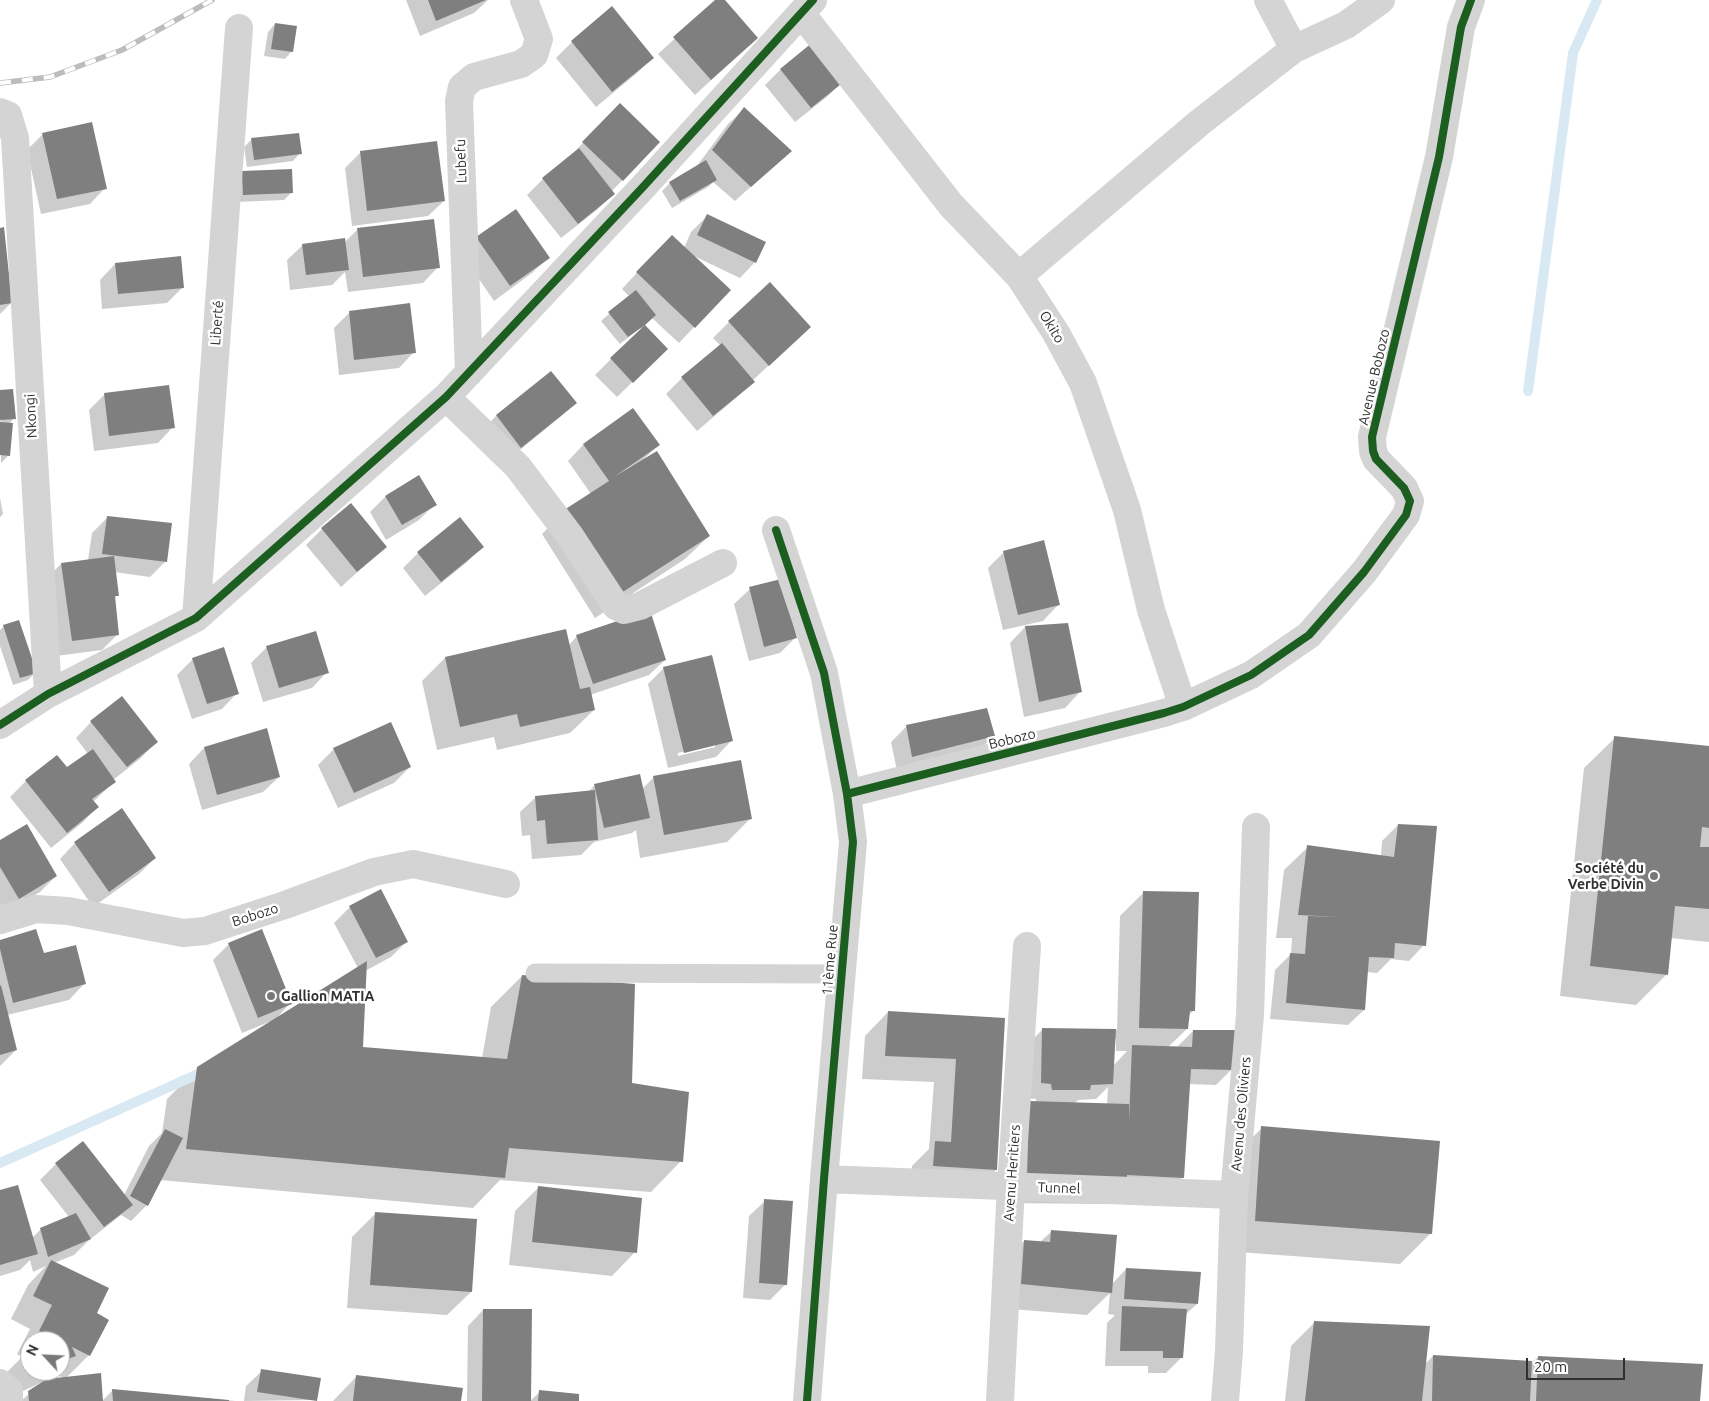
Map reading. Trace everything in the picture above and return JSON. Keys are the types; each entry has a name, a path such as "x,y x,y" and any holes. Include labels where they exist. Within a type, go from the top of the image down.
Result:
{"street":[{"name":"Lubefu","path":"469,373 459,101 462,88 474,77 521,64 534,54 539,39 524,0"},
{"path":"1268,0 1294,49"},
{"path":"1019,276 1199,123 1294,49 1346,25 1381,0"},
{"name":"Avenue Bobozo","path":"1183,707 1251,675 1309,634 1364,572 1406,515 1410,500 1404,488 1376,459 1373,451 1372,437 1439,157 1461,26 1471,0"},
{"path":"0,725 48,694 196,618 446,397 643,187 807,6"},
{"name":"Okito","path":"807,6 950,205 1019,276 1056,333 1083,382 1127,510 1151,610 1183,707"},
{"name":"Liberté","path":"196,618 239,28"},
{"name":"Nkongi","path":"0,112 8,115 15,138 48,694"},
{"path":"446,397 518,467 570,536 616,606 624,610 640,606 723,563"},
{"name":"11ème Rue","path":"776,530 824,672 847,794 853,842 807,1401"},
{"name":"Bobozo","path":"847,794 1183,707"},
{"name":"Avenu des Oliviers","path":"1225,1401 1229,1351 1234,1195 1250,1015 1256,827"},
{"name":"Bobozo","path":"0,920 36,909 68,911 182,933 205,931 286,905 374,872 413,864 506,884"},
{"name":"Avenu Heritiers","path":"1000,1401 1011,1186 1027,946"},
{"name":"Tunnel","path":"824,1179 1234,1195"},
{"path":"0,1383 9,1391 9,1401"}],"lane":[{"path":"535,974 841,974"}],"building":[{"path":"428,0 486,0 436,21"},
{"path":"715,0 725,0 758,38 711,80 673,37"},
{"path":"612,6 654,58 612,92 571,41"},
{"path":"275,23 297,26 293,52 271,49"},
{"path":"813,42 845,81 811,108 780,69"},
{"path":"620,103 660,142 623,181 582,142"},
{"path":"744,107 792,151 751,187 712,150"},
{"path":"92,122 107,189 57,199 42,133"},
{"path":"299,133 302,154 254,160 251,138"},
{"path":"437,141 445,201 367,211 360,151"},
{"path":"579,148 615,194 578,224 542,178"},
{"path":"706,160 717,180 680,201 669,182"},
{"path":"292,169 293,193 243,195 242,171"},
{"path":"516,209 550,258 510,286 476,237"},
{"path":"707,214 766,242 756,263 697,235"},
{"path":"434,219 440,268 363,277 357,228"},
{"path":"4,227 12,303 0,305 0,228"},
{"path":"672,235 731,290 695,328 636,272"},
{"path":"345,238 349,270 306,275 302,244"},
{"path":"181,256 184,288 118,294 115,263"},
{"path":"770,282 811,327 769,366 728,321"},
{"path":"636,290 656,315 628,337 608,312"},
{"path":"410,303 416,353 354,360 349,311"},
{"path":"645,325 668,349 633,383 610,358"},
{"path":"722,343 755,382 713,416 681,377"},
{"path":"551,371 577,403 521,448 496,415"},
{"path":"169,385 175,428 109,436 104,393"},
{"path":"13,389 16,419 0,420 0,390"},
{"path":"633,408 660,445 614,477 657,451 710,536 618,595 564,510 609,481 583,444"},
{"path":"0,422 13,423 10,456 0,455"},
{"path":"419,475 437,505 402,525 385,496"},
{"path":"351,503 387,547 357,572 321,528"},
{"path":"107,516 172,523 167,562 102,554"},
{"path":"460,517 484,547 441,582 417,552"},
{"path":"1044,540 1060,605 1018,615 1003,551"},
{"path":"114,556 119,596 115,596 119,635 72,641 61,563"},
{"path":"781,579 797,638 764,647 749,587"},
{"path":"650,610 666,660 593,684 576,635"},
{"path":"19,620 37,673 20,678 3,625"},
{"path":"1068,623 1082,692 1039,702 1025,626"},
{"path":"566,629 580,689 590,687 595,710 520,727 517,714 460,727 445,657"},
{"path":"316,631 329,673 279,688 266,646"},
{"path":"224,647 239,694 207,704 192,658"},
{"path":"712,655 733,741 684,753 663,667"},
{"path":"122,696 158,742 127,767 90,721"},
{"path":"987,708 995,736 912,757 906,725"},
{"path":"391,722 411,767 354,793 333,748"},
{"path":"267,728 280,777 217,795 204,747"},
{"name":"Société du Verbe Divin","path":"1614,736 1709,746 1709,828 1702,827 1700,847 1709,847 1709,909 1675,906 1668,975 1590,966"},
{"path":"93,749 116,782 92,799 99,807 67,833 25,780 57,755 67,767"},
{"path":"741,760 752,819 664,835 653,776"},
{"path":"640,774 650,818 604,828 594,784"},
{"path":"595,790 598,840 547,844 545,820 537,821 535,796"},
{"path":"122,808 156,858 109,892 74,842"},
{"path":"27,824 57,876 19,899 0,867 0,840"},
{"path":"1398,824 1437,826 1426,946 1395,943 1394,958 1369,957 1365,1010 1286,1003 1290,953 1305,954 1308,916 1341,917 1298,915 1307,845 1394,857"},
{"path":"381,889 408,942 376,958 349,906"},
{"path":"1143,891 1199,892 1195,1011 1190,1011 1188,1029 1139,1028"},
{"path":"36,929 44,953 76,945 86,984 13,1003 0,949 0,940"},
{"path":"262,929 292,1004 258,1018 228,943"},
{"path":"367,961 363,1047 507,1059 522,975 635,984 632,1083 689,1092 683,1162 509,1148 505,1178 186,1149 197,1067"},
{"path":"0,986 17,1050 0,1055"},
{"path":"888,1011 1005,1018 997,1170 933,1166 935,1141 951,1142 956,1059 885,1056"},
{"path":"1042,1028 1116,1029 1113,1084 1091,1085 1090,1090 1052,1090 1051,1084 1041,1083"},
{"path":"1193,1030 1235,1030 1233,1070 1191,1069 1184,1178 1127,1175 1127,1181 1027,1180 1029,1101 1129,1104 1129,1121 1132,1045 1192,1047"},
{"path":"1261,1126 1440,1141 1432,1234 1255,1221"},
{"path":"165,1129 183,1138 148,1206 130,1196"},
{"path":"83,1141 133,1205 104,1227 55,1163"},
{"path":"18,1185 38,1254 0,1265 0,1190"},
{"path":"538,1186 642,1198 637,1253 532,1242"},
{"path":"764,1199 793,1201 787,1285 759,1283"},
{"path":"375,1212 477,1219 472,1292 370,1285"},
{"path":"76,1213 91,1239 48,1257 40,1228"},
{"path":"1051,1230 1117,1235 1112,1293 1021,1284 1024,1240 1050,1242"},
{"path":"51,1260 109,1288 97,1313 109,1320 90,1356 72,1347 76,1356 70,1358 70,1331 39,1331 52,1305 33,1296"},
{"path":"1126,1268 1201,1272 1198,1304 1124,1299"},
{"path":"1122,1306 1187,1309 1183,1358 1163,1358 1163,1351 1120,1351"},
{"path":"483,1309 532,1309 531,1401 482,1401"},
{"path":"1314,1321 1430,1326 1422,1401 1305,1401"},
{"path":"1433,1355 1532,1361 1530,1401 1432,1401"},
{"path":"1538,1356 1703,1364 1700,1401 1536,1401"},
{"path":"261,1369 321,1378 317,1401 257,1392"},
{"path":"101,1373 103,1401 29,1401 28,1391 44,1381 70,1381 70,1376"},
{"path":"356,1375 463,1388 461,1401 353,1401"},
{"path":"112,1389 229,1400 229,1401 113,1401"},
{"path":"539,1390 579,1394 579,1401 538,1401"}],"waterway":[{"path":"1528,391 1573,53 1597,0"},
{"path":"0,1163 209,1069"}],"railway":[{"path":"0,83 50,77 122,50 212,0"}],"cycle path":[{"path":"0,725 48,694 196,618 446,397 643,187 813,0"},
{"path":"847,794 1183,707 1251,675 1309,635 1364,572 1406,515 1410,501 1404,488 1376,459 1373,451 1372,437 1439,157 1461,27 1471,0"},
{"path":"776,530 824,673 847,794 853,842 807,1401"}],"place":[{"name":"Société du Verbe Divin","path":"1654,876"},
{"name":"Gallion MATIA","path":"271,996"}]}
